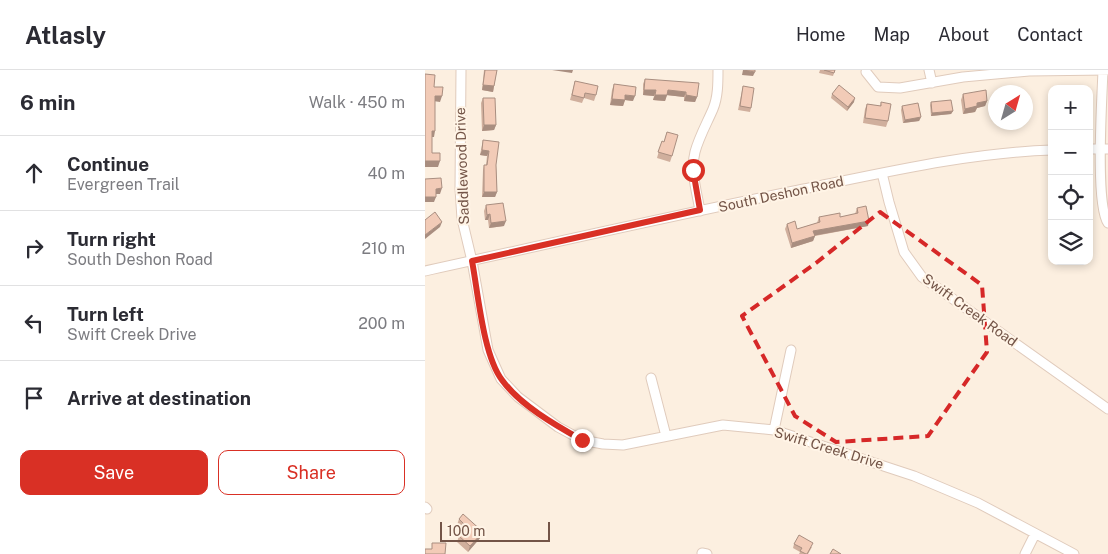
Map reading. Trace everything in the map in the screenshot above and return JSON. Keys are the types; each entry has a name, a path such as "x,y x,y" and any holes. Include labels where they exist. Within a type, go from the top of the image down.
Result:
{"street":[{"name":"Saddlewood Drive","path":"461,70 460,189 462,219 472,261"},
{"path":"700,210 693,170 695,154 703,130 714,107 718,91 718,70"},
{"path":"929,70 931,83"},
{"path":"866,72 877,87 900,88 963,77 1029,70 1108,70"},
{"path":"1103,70 1104,149 1101,196 1104,218 1108,223"},
{"name":"South Deshon Road","path":"425,271 700,210 882,173 957,160 1048,150"},
{"name":"Swift Creek Road","path":"882,173 904,252 922,277 1108,409"},
{"name":"Swift Creek Drive","path":"472,261 488,350 501,379 518,397 558,426 582,440 623,445 723,425 773,430 914,476 979,503 1074,554"},
{"path":"773,430 791,350"},
{"path":"651,378 666,436"},
{"path":"1025,554 1035,534"}],"highlighted area":[{"path":"880,212 982,285 987,352 928,436 836,442 795,416 742,316 816,263"}],"building":[{"path":"485,70 497,70 494,86 483,85"},
{"path":"824,70 835,70 834,73"},
{"path":"425,74 435,75 434,87 443,87 442,96 435,96 435,131 432,131 432,153 440,153 440,161 425,161"},
{"path":"645,79 699,83 697,97 686,95 686,92 668,90 667,95 655,95 656,90 644,90"},
{"path":"575,81 598,86 596,95 585,93 584,98 572,95"},
{"path":"614,84 636,87 635,96 625,95 625,100 612,99"},
{"path":"839,85 855,98 848,107 832,94"},
{"path":"743,86 754,88 751,108 740,106"},
{"path":"986,90 987,101 977,103 977,106 965,109 963,94"},
{"path":"483,98 495,98 496,125 484,125"},
{"path":"951,100 953,111 932,113 931,102"},
{"path":"881,102 891,104 888,121 865,118 867,104 881,106"},
{"path":"918,103 921,117 905,120 902,106"},
{"path":"667,132 678,135 672,156 658,152"},
{"path":"483,140 499,142 496,165 497,192 484,192 484,165 487,165 489,151 482,150"},
{"path":"441,178 442,188 436,189 436,197 425,197 425,179"},
{"path":"503,203 506,221 491,223 490,214 487,215 486,205"},
{"path":"866,206 869,221 813,231 815,236 792,243 787,224 795,221 797,229 820,222 819,217 840,213 840,217 858,213 857,208"},
{"path":"435,212 442,222 425,235 425,220"},
{"path":"463,514 483,532 470,546 459,536 467,527 459,519"},
{"path":"799,535 813,543 807,554 800,551 802,548 794,544"},
{"path":"432,543 446,543 445,554 425,554 425,549 432,549"},
{"path":"833,549 841,554 830,554"}],"route":[{"path":"582,440 539,413 518,397 501,379 488,350 472,261 700,210 693,170"}]}
